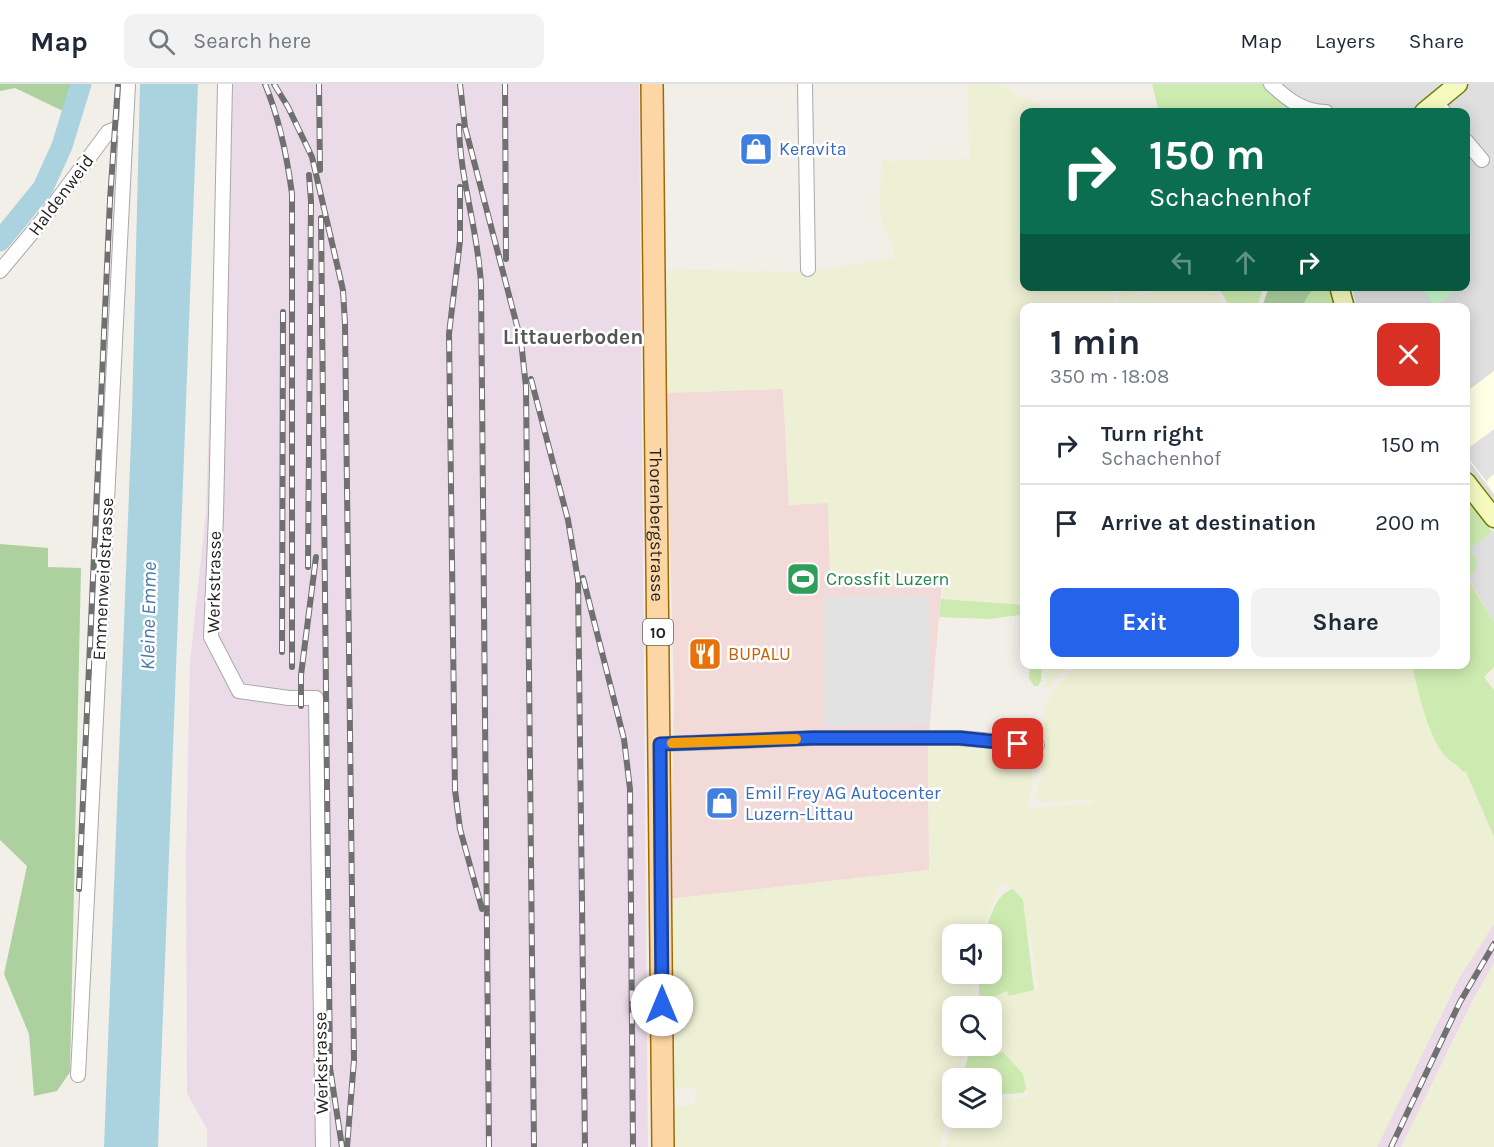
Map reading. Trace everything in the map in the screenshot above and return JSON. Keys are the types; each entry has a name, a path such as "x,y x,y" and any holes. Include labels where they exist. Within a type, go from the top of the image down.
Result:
{"main road":[{"name":"Thorenbergstrasse","path":"652,84 663,1147"}],"street":[{"name":"Emmenweidstrasse","path":"78,1075 128,84"},
{"name":"Werkstrasse","path":"225,84 216,515 211,637 238,691 290,698 316,698 323,1147"},
{"path":"805,84 808,269"},
{"path":"1271,84 1290,102 1307,108"},
{"path":"1436,108 1458,84"},
{"name":"Haldenweid","path":"0,271 41,222 108,132 126,125"},
{"path":"1470,146 1482,160"},
{"path":"1470,487 1494,518"},
{"path":"660,744 837,738 960,738 1037,745"}],"shaded area":[{"path":"220,84 639,84 648,1147 207,1147 207,1129 187,1093 186,856 190,661 206,512"},
{"path":"968,84 999,84 1046,108 1020,108 1020,291 1115,291 1113,303 1020,303 1020,605 941,599 942,583 830,586 828,503 789,505 783,389 666,393 665,269 804,272 895,257 880,214 881,161 969,159"},
{"path":"1266,84 1494,84 1494,501 1470,470 1470,303 1356,303 1353,291 1470,291 1470,108 1294,108"},
{"path":"1125,291 1136,291 1137,298 1149,296 1148,291 1214,291 1221,303 1118,303 1119,293"},
{"path":"1494,371 1494,494 1470,462 1470,389"},
{"path":"783,388 789,505 828,502 942,583 928,743 929,870 670,899 674,693 666,393"},
{"path":"1494,429 1494,474 1486,481 1470,460 1470,447"},
{"path":"1494,530 1494,622 1470,581 1470,573 1475,571 1470,548"},
{"path":"929,596 930,725 824,726 823,597"},
{"path":"1047,669 1066,669 1046,690"},
{"path":"1074,669 1413,669 1429,724 1438,744 1463,772 1466,771 1494,837 1494,924 1459,978 1377,1147 946,1147 950,1128 1002,1128 1002,1099 1028,1098 1022,1074 1002,1052 1002,996 995,996 1008,991 1009,996 1038,988 1031,934 1027,934 1023,900 1013,889 1001,883 984,924 942,924 942,984 975,984 974,996 942,996 942,1056 963,1056 960,1068 942,1068 942,1128 944,1128 940,1147 673,1147 672,1106 694,1104 697,1088 672,1086 670,899 929,870 928,743 1007,751 1028,758 1033,778 1027,810 1092,804 1092,800 1041,802 1036,799 1042,771 1044,710 1053,690"},
{"path":"1494,924 1494,963 1471,1004 1401,1147 1377,1147 1459,978"},
{"path":"1494,963 1494,1147 1401,1147 1471,1004"}],"green space":[{"path":"0,84 71,84 63,111 15,88 0,91"},
{"path":"1152,84 1266,84 1294,108 1158,108"},
{"path":"1220,291 1262,291 1258,303 1228,303"},
{"path":"1267,291 1311,291 1304,303 1263,303"},
{"path":"1311,291 1331,291 1334,303 1304,303"},
{"path":"1423,291 1455,291 1439,303 1433,303"},
{"path":"1470,502 1492,532 1470,548"},
{"path":"0,544 48,548 48,567 81,568 70,1072 57,1091 34,1096 29,1034 4,974 27,866 0,840"},
{"path":"1470,550 1477,561 1475,572 1470,573"},
{"path":"1470,583 1494,622 1494,667 1484,677 1494,690 1494,837 1466,772 1446,757 1434,738 1413,669 1470,669"},
{"path":"941,599 1020,605 1020,615 989,619 939,617"},
{"path":"1030,669 1042,669 1041,681 1038,686 1034,686 1029,678"},
{"path":"1013,889 1023,900 1034,990 1009,996 1007,991 996,996 979,996 979,984 1002,984 1002,924 988,924 998,901"},
{"path":"1003,1052 1023,1074 1026,1089 1023,1093 1002,1094 1002,1068 965,1068 968,1056 1002,1056"}],"water":[{"name":"Kleine Emme","path":"140,84 198,84 158,1147 104,1147 132,414"}],"waterway":[{"path":"0,241 43,188 62,146 81,84"}],"railway":[{"path":"79,889 110,200 118,84"},
{"path":"265,84 282,138 292,194 292,667"},
{"path":"274,84 312,157 343,290 354,1060 347,1147"},
{"path":"319,84 320,170"},
{"path":"460,84 465,127 521,341 526,387 534,1147"},
{"path":"505,84 506,259"},
{"path":"459,126 462,166 481,284 489,1147"},
{"path":"308,567 311,201 309,175"},
{"path":"460,187 460,241 449,334 455,790 460,829 482,909"},
{"path":"321,218 330,1068 342,1147"},
{"path":"282,652 283,312"},
{"path":"531,379 568,520 578,580 585,1147"},
{"path":"301,706 301,675 316,557"},
{"path":"583,578 624,739 630,789 633,1147"},
{"path":"1391,1147 1460,1002 1494,944"}],"slow traffic":[{"path":"672,743 796,739"}],"place":[{"name":"Keravita","path":"756,149"},
{"name":"Crossfit Luzern","path":"803,579"},
{"name":"BUPALU","path":"705,654"},
{"name":"Emil Frey AG Autocenter Luzern-Littau","path":"722,803"}],"district":[{"name":"Littauerboden","path":"573,337"}],"route":[{"path":"662,1005 660,744 813,738 960,738 1018,744"}]}
